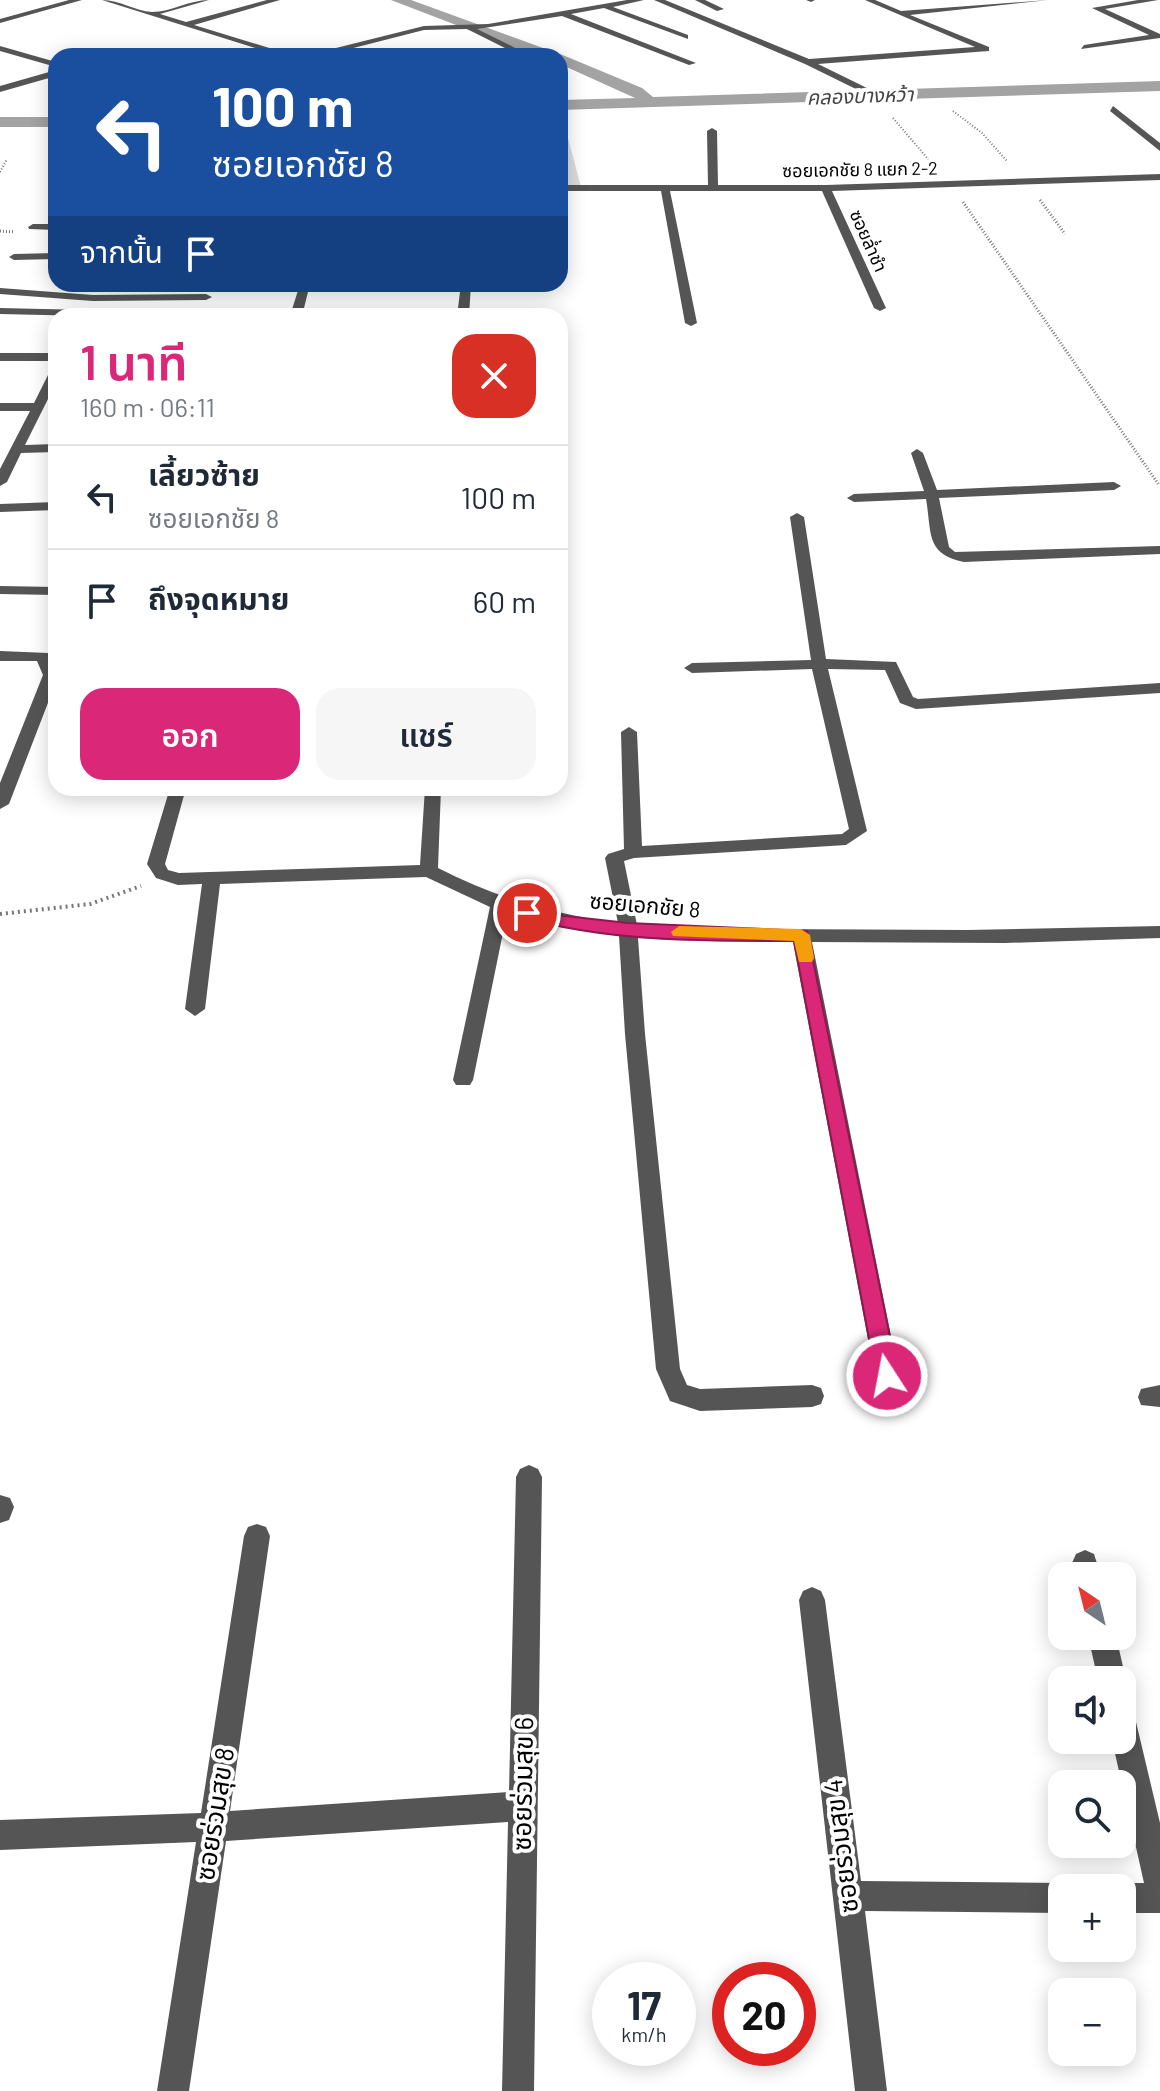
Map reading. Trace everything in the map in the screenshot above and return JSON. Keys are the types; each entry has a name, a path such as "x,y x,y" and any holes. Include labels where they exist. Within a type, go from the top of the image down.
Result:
{"street":[{"path":"0,21 78,0"},
{"path":"106,0 262,48"},
{"path":"152,14 205,0"},
{"path":"187,24 276,0"},
{"path":"348,48 424,28 488,26 562,10 575,11 633,0"},
{"path":"658,0 808,62 864,90"},
{"path":"699,0 720,9"},
{"path":"808,62 986,49 869,0"},
{"path":"898,13 1044,0"},
{"path":"1084,47 1158,36 1096,8 1154,0"},
{"path":"604,6 685,37"},
{"path":"562,10 636,44 692,63"},
{"path":"469,27 512,48"},
{"path":"361,45 367,48"},
{"path":"0,48 48,63"},
{"path":"0,89 48,75"},
{"path":"1113,109 1160,148"},
{"path":"712,131 713,188"},
{"name":"ซอยเอกชัย 8 แยก 2-2","path":"568,188 666,192 713,188 826,188 1160,177"},
{"name":"ซอยล่ำชำ","path":"826,188 880,308"},
{"path":"568,197 666,192 691,323"},
{"path":"33,227 48,227"},
{"path":"14,257 48,256"},
{"path":"0,291 93,298 206,297"},
{"path":"88,308 96,292"},
{"path":"0,311 48,313"},
{"path":"0,357 48,357"},
{"path":"0,482 10,455 48,395"},
{"path":"0,407 38,407"},
{"path":"10,455 48,449"},
{"path":"917,453 932,495 942,549 950,555 964,558 1160,550"},
{"path":"854,498 1114,486"},
{"path":"0,508 48,506"},
{"path":"797,517 819,664 858,831 855,836 846,839 633,852 614,858 628,928 635,1034 672,1378 679,1393 700,1400 812,1396"},
{"path":"0,590 48,591"},
{"path":"0,656 43,656 48,668"},
{"path":"692,668 886,663 894,669 906,700 916,704 1160,688"},
{"path":"0,804 48,683"},
{"path":"629,732 633,852"},
{"path":"176,796 156,864 162,874 178,879 429,871 433,796"},
{"name":"ซอยเอกชัย 8","path":"429,871 460,891 499,906 556,921 628,928 717,935 1059,937 1160,932"},
{"path":"195,1009 212,878"},
{"path":"463,1080 499,906"},
{"path":"801,935 887,1376"},
{"name":"ซอยร่วมสุข 6","path":"518,2091 529,1477"},
{"name":"ซอยร่วมสุข 8","path":"173,2091 257,1536"},
{"name":"ซอยร่วมสุข 4","path":"812,1600 871,2091"},
{"path":"1129,1754 1160,1886"},
{"path":"0,1835 213,1827 523,1806"},
{"path":"847,1896 1048,1898"},
{"path":"1136,1898 1160,1898"}],"path":[{"path":"953,111 982,133 1026,181 1065,234"},
{"path":"893,118 950,184 1159,485"},
{"path":"0,172 7,159"},
{"path":"0,914 104,901 132,891 162,874"}],"shaded area":[{"path":"568,138 581,187 568,187"}],"waterway":[{"path":"398,0 529,48"},
{"path":"568,62 637,91 648,101"},
{"name":"คลองบางหว้า","path":"568,105 1160,86"},
{"name":"คลองบางหว้า","path":"0,122 48,122"}],"slow traffic":[{"path":"679,932 801,935 805,958"}],"route":[{"path":"527,913 556,921 628,928 717,935 801,935 887,1376"}]}
